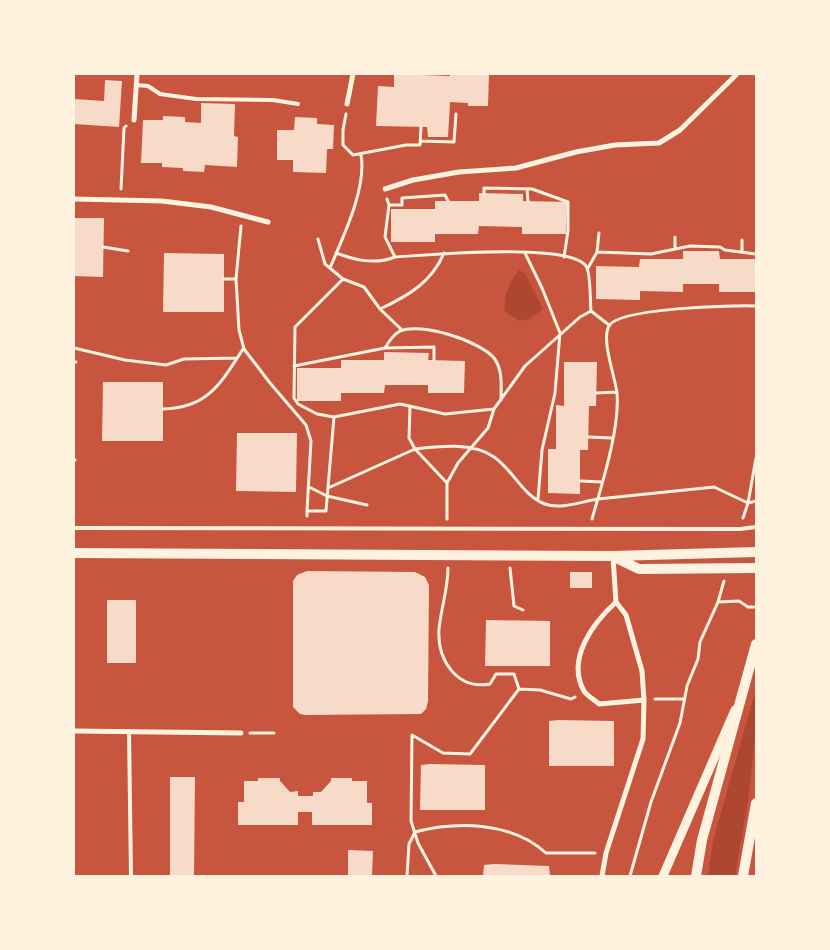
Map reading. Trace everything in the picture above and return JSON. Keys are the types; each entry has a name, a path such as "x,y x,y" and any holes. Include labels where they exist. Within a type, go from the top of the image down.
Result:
{"main road":[{"path":"74,553 613,556 756,552"},
{"path":"613,556 639,569 756,568"},
{"path":"696,876 702,840 756,644"},
{"path":"743,876 756,803"}],"street":[{"path":"134,120 137,74"},
{"path":"347,104 352,74"},
{"path":"384,190 413,180 460,172 516,168 576,152 615,145 659,143 680,130 737,74"},
{"path":"74,198 201,206 268,222"},
{"path":"602,876 606,853 643,739 644,700 642,671 626,615 616,602 613,556"},
{"path":"616,602 599,617 581,649 577,670 584,692 599,704 644,700"},
{"path":"663,876 743,691"},
{"path":"74,731 241,733"}],"lane":[{"path":"136,85 148,86 160,94 196,99 273,100 298,104"},
{"path":"74,528 740,530 756,528"},
{"path":"129,731 130,876"}],"path":[{"path":"347,104 342,130 343,145 354,155 406,144 420,145 421,127"},
{"path":"420,141 454,142 456,114"},
{"path":"120,200 124,128 134,120"},
{"path":"330,268 360,185 363,166 361,154"},
{"path":"484,194 484,188 527,189 568,202 568,231 564,256"},
{"path":"527,189 528,201"},
{"path":"384,190 389,205 385,237 395,257"},
{"path":"389,205 403,207 402,198 445,195 448,201"},
{"path":"244,215 238,235 236,279 239,330 244,349 306,425 311,441 307,516"},
{"path":"590,311 588,268 597,252 599,233"},
{"path":"675,237 675,249"},
{"path":"318,239 325,264 344,278 364,287 380,309 402,330"},
{"path":"742,240 742,252"},
{"path":"597,252 651,254 690,246 756,254"},
{"path":"104,247 128,251"},
{"path":"336,253 353,259 384,261 395,257 444,253 524,252 564,256 580,260 588,268"},
{"path":"524,252 542,288 560,333 554,393 542,450 538,499"},
{"path":"380,309 417,289 438,267 444,253"},
{"path":"344,278 295,327 294,398 298,404 317,414 334,417 400,404 445,414 494,409"},
{"path":"224,279 236,279"},
{"path":"589,529 612,438 616,392 606,334 609,325 618,317 681,308 714,305 756,306"},
{"path":"447,496 447,483 458,463 488,428 494,409 525,366 560,333 590,311"},
{"path":"590,311 609,325"},
{"path":"384,348 392,336 402,330 435,331 453,336 479,348 494,358 501,375 501,400"},
{"path":"294,366 384,348 434,347 434,360"},
{"path":"74,348 125,360 166,365 184,359 237,358"},
{"path":"163,409 188,406 206,398 224,380 244,349"},
{"path":"596,393 616,392"},
{"path":"410,406 409,438 415,449 447,483"},
{"path":"307,511 326,511 334,417"},
{"path":"589,437 612,438"},
{"path":"328,488 415,449 442,446 483,451 495,458 520,486 546,505 580,505 586,501 598,499 714,487 748,503 756,501"},
{"path":"740,530 748,503 756,458"},
{"path":"580,481 602,482"},
{"path":"308,487 327,496 367,505"},
{"path":"508,555 514,606 523,610"},
{"path":"630,876 651,802 680,724 684,699 698,659 700,642 718,602 728,569"},
{"path":"448,585 439,631 443,658 455,677 472,685 481,686 490,684 496,674 514,674 519,689"},
{"path":"718,602 739,601 748,607 756,606"},
{"path":"519,689 540,690 571,699 584,692"},
{"path":"436,876 418,844 411,821 412,735 443,753 470,754 519,689"},
{"path":"644,700 684,699"},
{"path":"241,733 274,733"},
{"path":"407,876 409,844 415,832 438,826 503,830 533,841 546,853 606,853"}],"shaded area":[{"path":"519,270 525,273 543,309 529,319 519,321 505,311 505,299 508,289"},
{"path":"756,689 756,729 749,794 735,876 708,876 713,841"}],"building":[{"path":"394,74 450,76 450,74 489,74 488,106 468,106 468,103 450,102 448,137 428,137 427,127 376,126 378,86 394,87"},
{"path":"105,80 122,81 119,127 74,124 74,99 104,101"},
{"path":"201,103 235,104 234,136 238,137 237,167 205,165 204,172 162,167 162,163 141,163 143,120 163,120 163,116 185,117 185,122 201,123"},
{"path":"295,117 317,118 317,124 334,125 333,149 327,149 326,173 293,172 293,160 277,160 277,130 294,130"},
{"path":"479,193 523,194 523,201 567,202 566,234 522,234 522,227 479,226 478,234 435,234 435,242 391,242 391,209 435,209 435,201 479,201"},
{"path":"74,218 104,218 103,277 74,276"},
{"path":"683,251 719,251 720,259 756,259 756,292 719,292 719,284 683,284 683,292 640,291 640,300 596,299 596,266 639,267 640,259 683,259"},
{"path":"164,253 224,254 224,312 163,312"},
{"path":"384,352 429,353 428,360 465,361 464,393 428,393 428,385 385,385 384,393 341,393 341,401 297,401 297,368 341,368 341,360 384,360"},
{"path":"564,362 597,362 596,406 589,406 588,450 580,450 580,494 548,493 548,449 556,449 556,405 564,406"},
{"path":"103,382 163,382 163,441 102,441"},
{"path":"237,433 297,433 296,492 236,491"},
{"path":"307,571 415,572 425,577 429,585 428,701 426,709 421,714 305,715 300,714 293,707 293,581 297,575"},
{"path":"570,572 592,572 592,588 570,588"},
{"path":"107,600 136,600 136,663 107,663"},
{"path":"486,620 550,621 550,666 485,666"},
{"path":"549,721 614,721 614,766 549,766"},
{"path":"421,765 485,765 485,810 420,810"},
{"path":"170,777 195,777 194,876 170,876"},
{"path":"258,778 280,778 280,781 290,792 298,791 298,796 313,796 313,792 321,792 331,781 331,778 352,778 352,781 367,781 367,803 372,803 372,825 312,825 312,812 298,812 298,825 238,825 238,802 244,802 244,781 258,781"},
{"path":"348,850 373,851 372,876 348,876"},
{"path":"484,865 549,866 550,876 483,876"}]}
